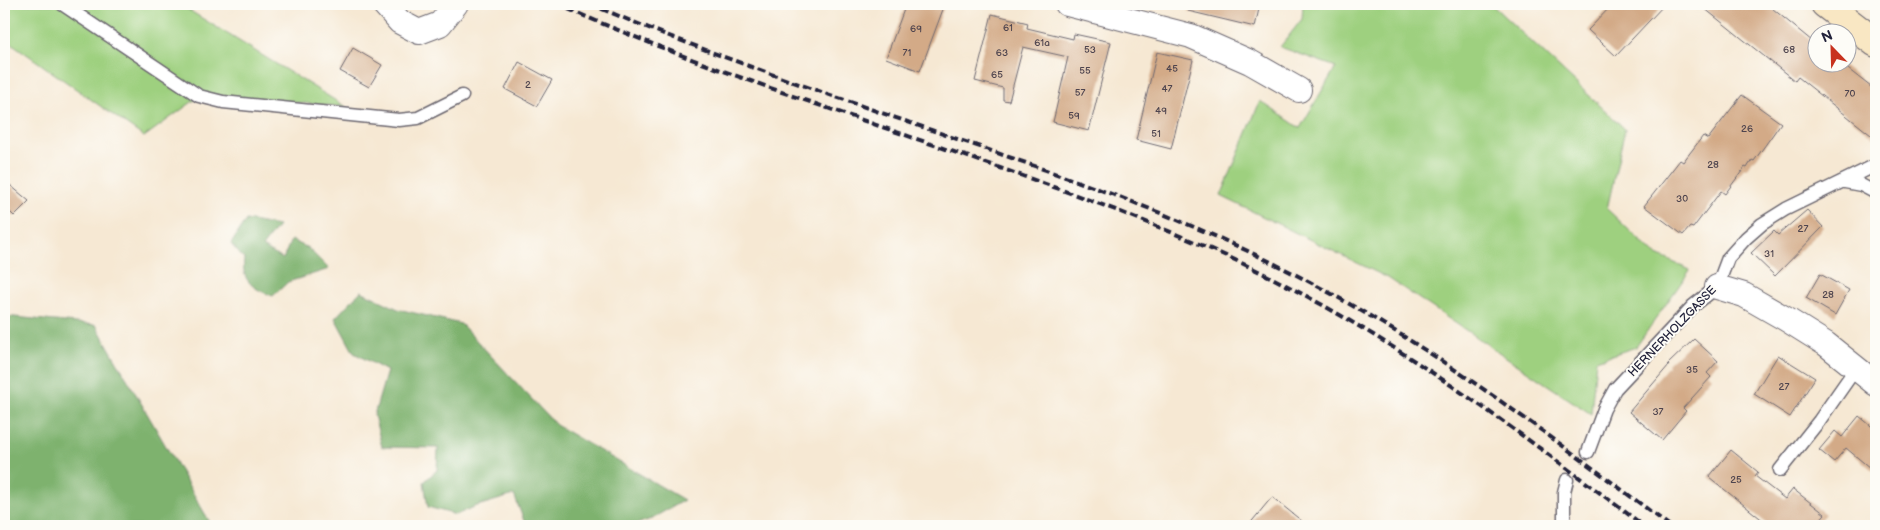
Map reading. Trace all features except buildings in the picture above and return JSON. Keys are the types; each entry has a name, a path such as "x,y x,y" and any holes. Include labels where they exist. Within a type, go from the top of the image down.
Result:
{"main road":[{"path":"1825,4 1876,43"}],"street":[{"path":"384,4 400,22 419,32 440,24 455,5"},
{"path":"1067,4 1192,36 1250,62 1299,90"},
{"path":"1717,287 1744,295 1786,318 1826,344 1876,384"}],"lane":[{"path":"62,4 199,96 223,102 399,120 418,118 462,96"},
{"name":"HERNERHOLZGASSE","path":"1588,452 1604,409 1615,389 1693,306 1717,287 1728,258 1746,238 1762,224 1786,209 1845,182 1876,165"},
{"path":"1845,182 1861,185 1876,193"},
{"path":"1780,470 1819,421 1856,368"},
{"path":"1564,526 1564,492 1567,480"}],"green space":[{"path":"4,4 179,4 346,107 203,94 144,137 4,38"},
{"path":"1303,4 1491,4 1625,129 1607,209 1653,253 1690,270 1636,347 1596,360 1591,414 1388,278 1221,196 1260,101 1300,128 1336,67 1280,47 1302,19"},
{"path":"246,220 278,226 262,247 283,259 291,240 308,248 329,269 288,282 273,296 254,287 244,273 244,259 231,244"},
{"path":"361,291 398,309 461,324 556,425 684,500 651,519 631,526 526,526 514,495 474,507 456,515 428,507 424,482 437,470 438,448 382,447 374,415 387,371 354,353 335,318"},
{"path":"4,316 96,325 212,526 4,526"}],"railway":[{"path":"557,4 714,67 1118,211 1252,268 1356,324 1405,355 1502,421 1644,526"},
{"path":"590,4 736,61 1120,197 1254,254 1364,312 1417,345 1520,415 1670,526"}]}
